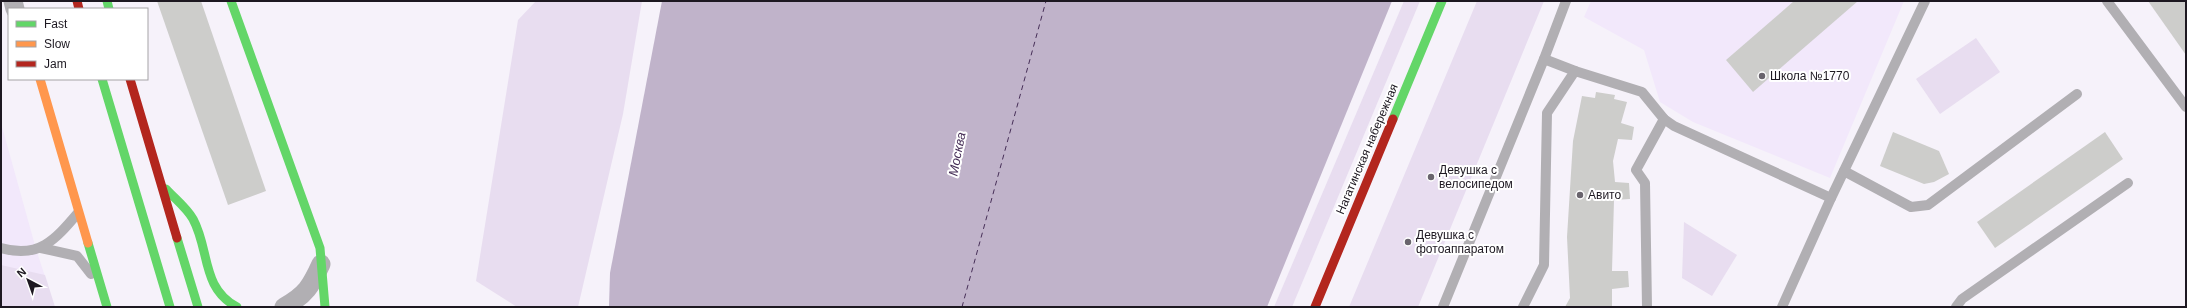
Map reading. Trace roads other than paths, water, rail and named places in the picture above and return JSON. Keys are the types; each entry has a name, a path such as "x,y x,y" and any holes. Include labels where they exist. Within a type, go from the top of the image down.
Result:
{"street":[{"path":"231,1 320,248 325,307"},
{"name":"Нагатинская набережная","path":"1315,307 1442,1"},
{"path":"40,80 78,213 107,307"},
{"path":"102,80 170,307"},
{"path":"130,80 198,307"},
{"path":"162,184 194,219 216,292 230,305 237,307"},
{"path":"284,307 294,301 310,287 321,264"}],"lane":[{"path":"1443,307 1544,59 1566,1"},
{"path":"1782,307 1831,198 1925,1"},
{"path":"2107,1 2186,107"},
{"path":"1544,59 1575,71 1642,92 1664,119 1674,126 1831,198"},
{"path":"1523,307 1544,265 1547,113 1575,71"},
{"path":"1844,171 1911,206 1928,205 2077,94"},
{"path":"1647,307 1645,183 1636,170 1664,119"},
{"path":"1956,307 1962,299 2128,183"},
{"path":"1,248 16,252 41,248 50,243 78,213"},
{"path":"41,248 77,256 100,285"}],"water":[{"name":"Москва","path":"662,1 1392,1 1267,307 609,307 610,273"}],"place":[{"name":"Школа №1770","path":"1762,76"},
{"name":"Девушка с велосипедом","path":"1431,177"},
{"name":"Авито","path":"1580,195"},
{"name":"Девушка с фотоаппаратом","path":"1408,242"}]}
